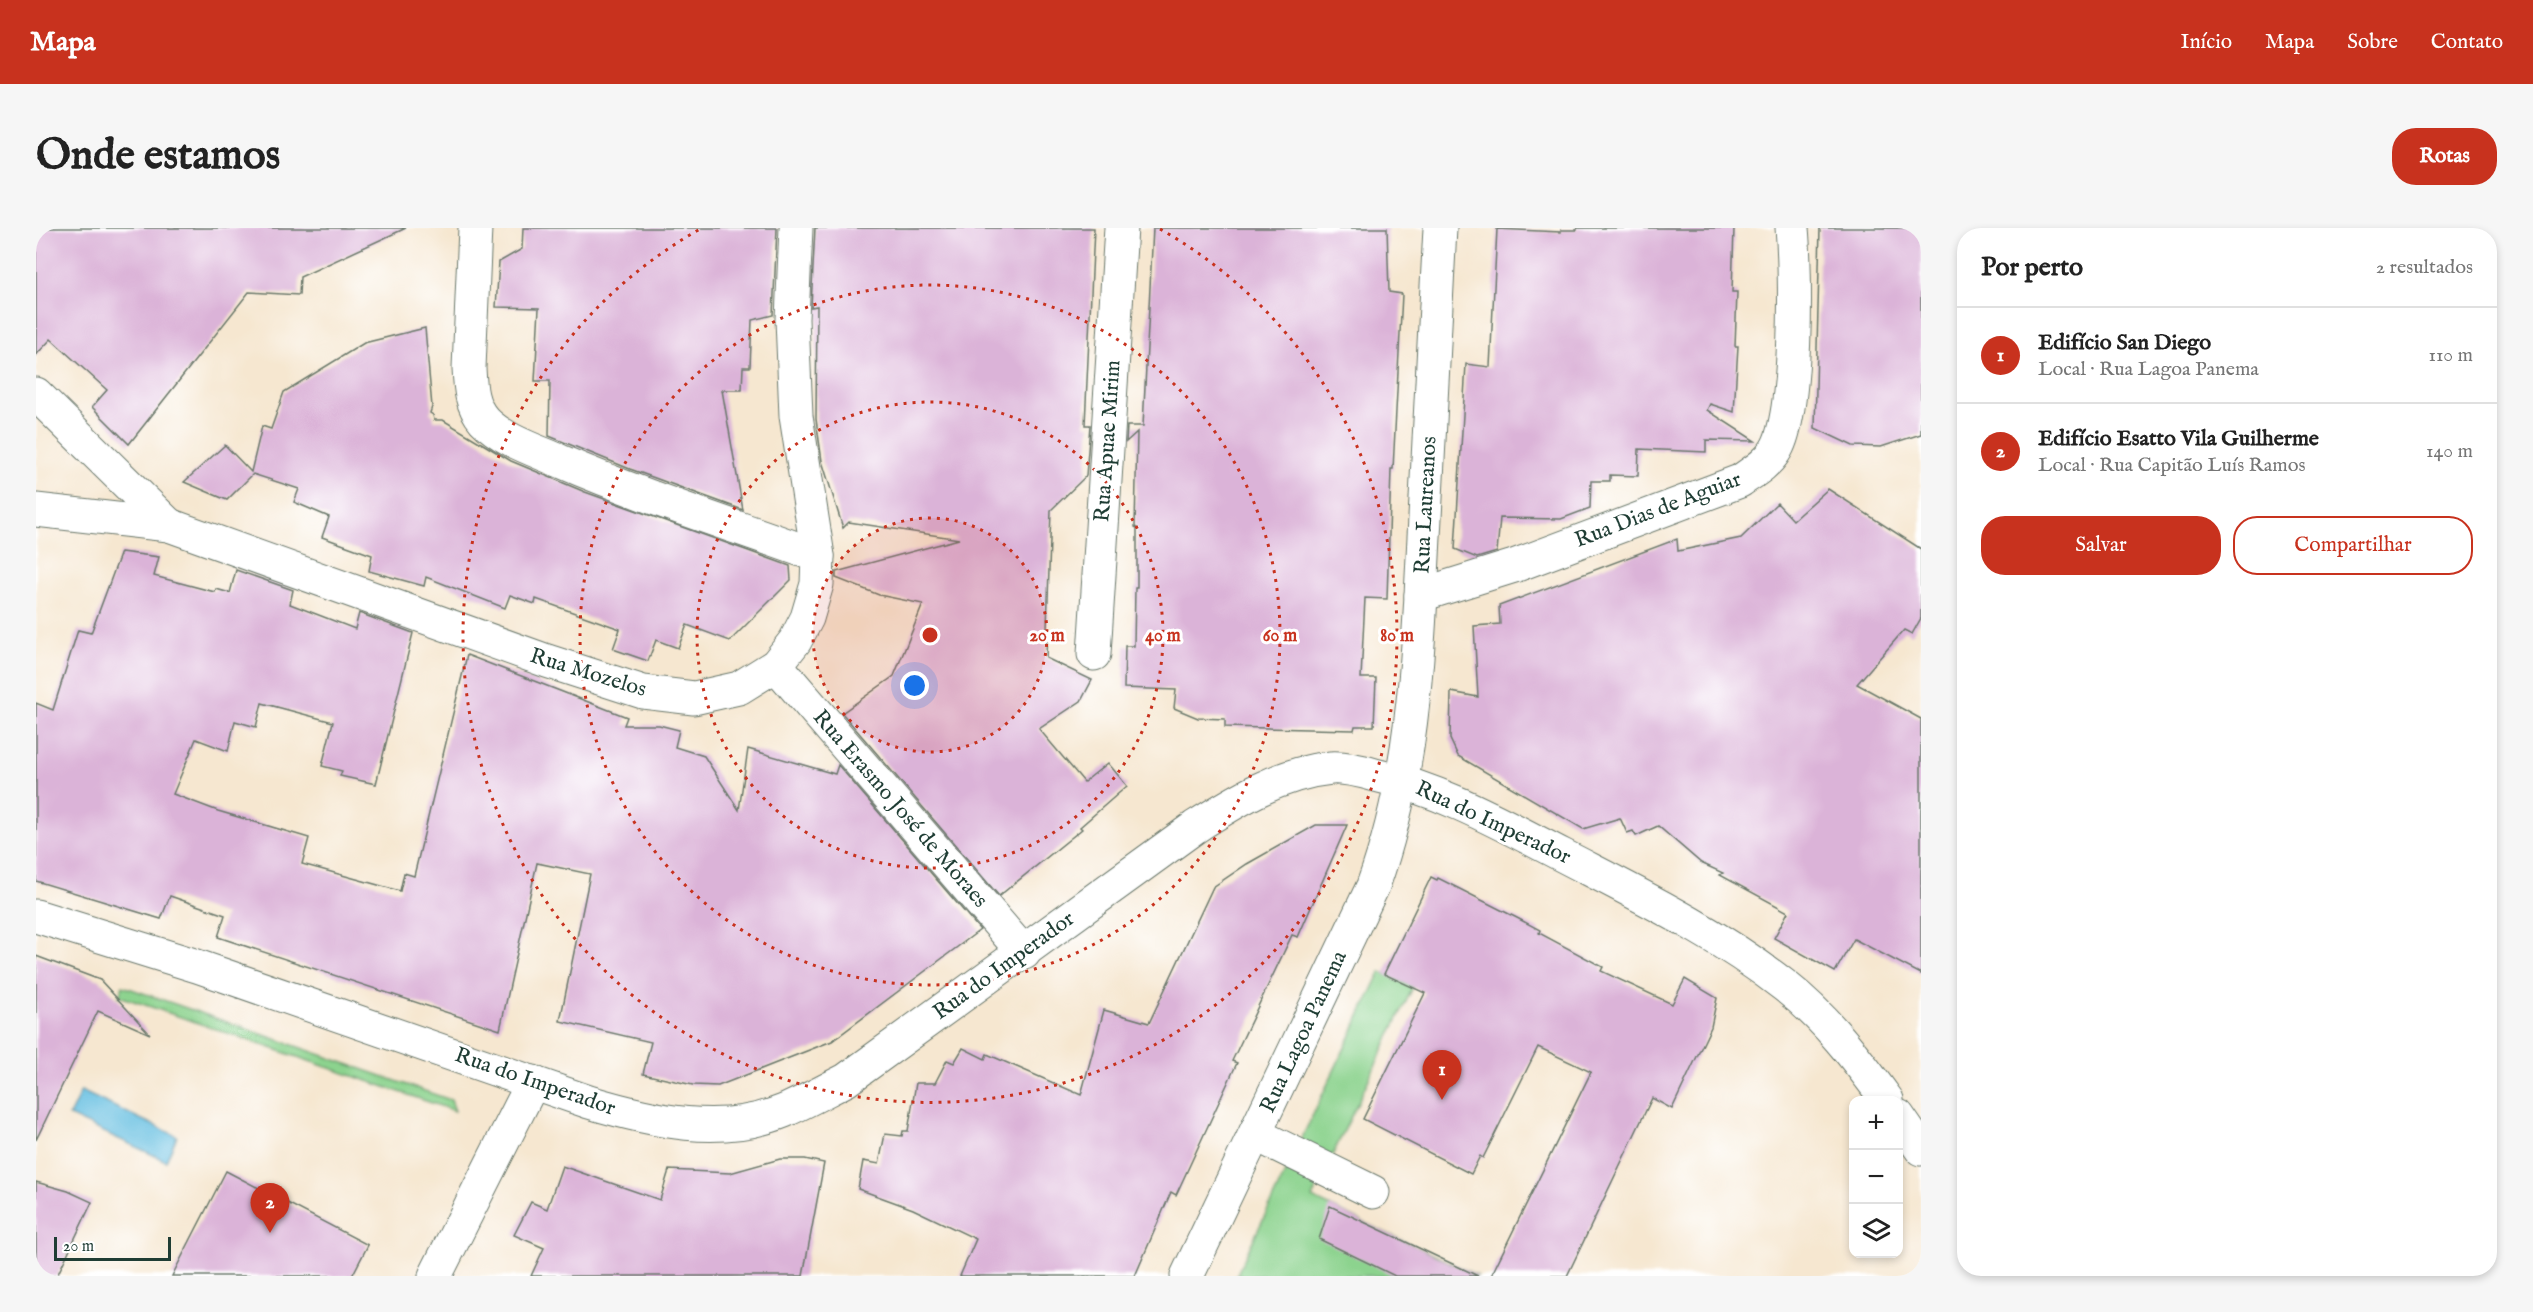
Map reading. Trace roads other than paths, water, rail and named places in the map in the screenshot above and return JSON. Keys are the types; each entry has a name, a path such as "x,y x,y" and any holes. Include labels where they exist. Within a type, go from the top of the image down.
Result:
{"street":[{"path":"475,228 469,338 470,391 476,409 485,421 496,430 534,450 601,478 818,556"},
{"name":"Rua Mozelos","path":"36,510 169,525 547,661 643,692 694,698 739,688 776,664 795,641 807,618 817,584 818,556 796,416 792,319 796,228"},
{"name":"Rua Apuae Mirim","path":"1094,654 1121,228"},
{"name":"Rua Laureanos","path":"1403,781 1413,717 1440,228"},
{"name":"Rua Dias de Aguiar","path":"1421,595 1514,566 1740,481 1761,467 1775,451 1785,429 1791,388 1792,228"},
{"path":"36,394 169,525"},
{"name":"Rua Erasmo José de Moraes","path":"776,664 1024,953"},
{"name":"Rua do Imperador","path":"36,916 197,966 589,1102 647,1119 696,1125 733,1125 783,1111 846,1080 1195,827 1250,793 1300,774 1332,768 1403,781 1448,798 1488,816 1672,911 1734,948 1787,987 1828,1026 1862,1066 1883,1096"},
{"name":"Rua Lagoa Panema","path":"1187,1276 1374,886 1389,843 1403,781"},
{"path":"435,1276 534,1082"},
{"path":"1903,1122 1921,1149"},
{"path":"1255,1134 1374,1192"}],"water":[{"path":"81,1091 177,1136 166,1161 69,1116"}],"place":[{"name":"Edifício San Diego","path":"1442,1100"},
{"name":"Edifício Esatto Vila Guilherme","path":"270,1233"}]}
